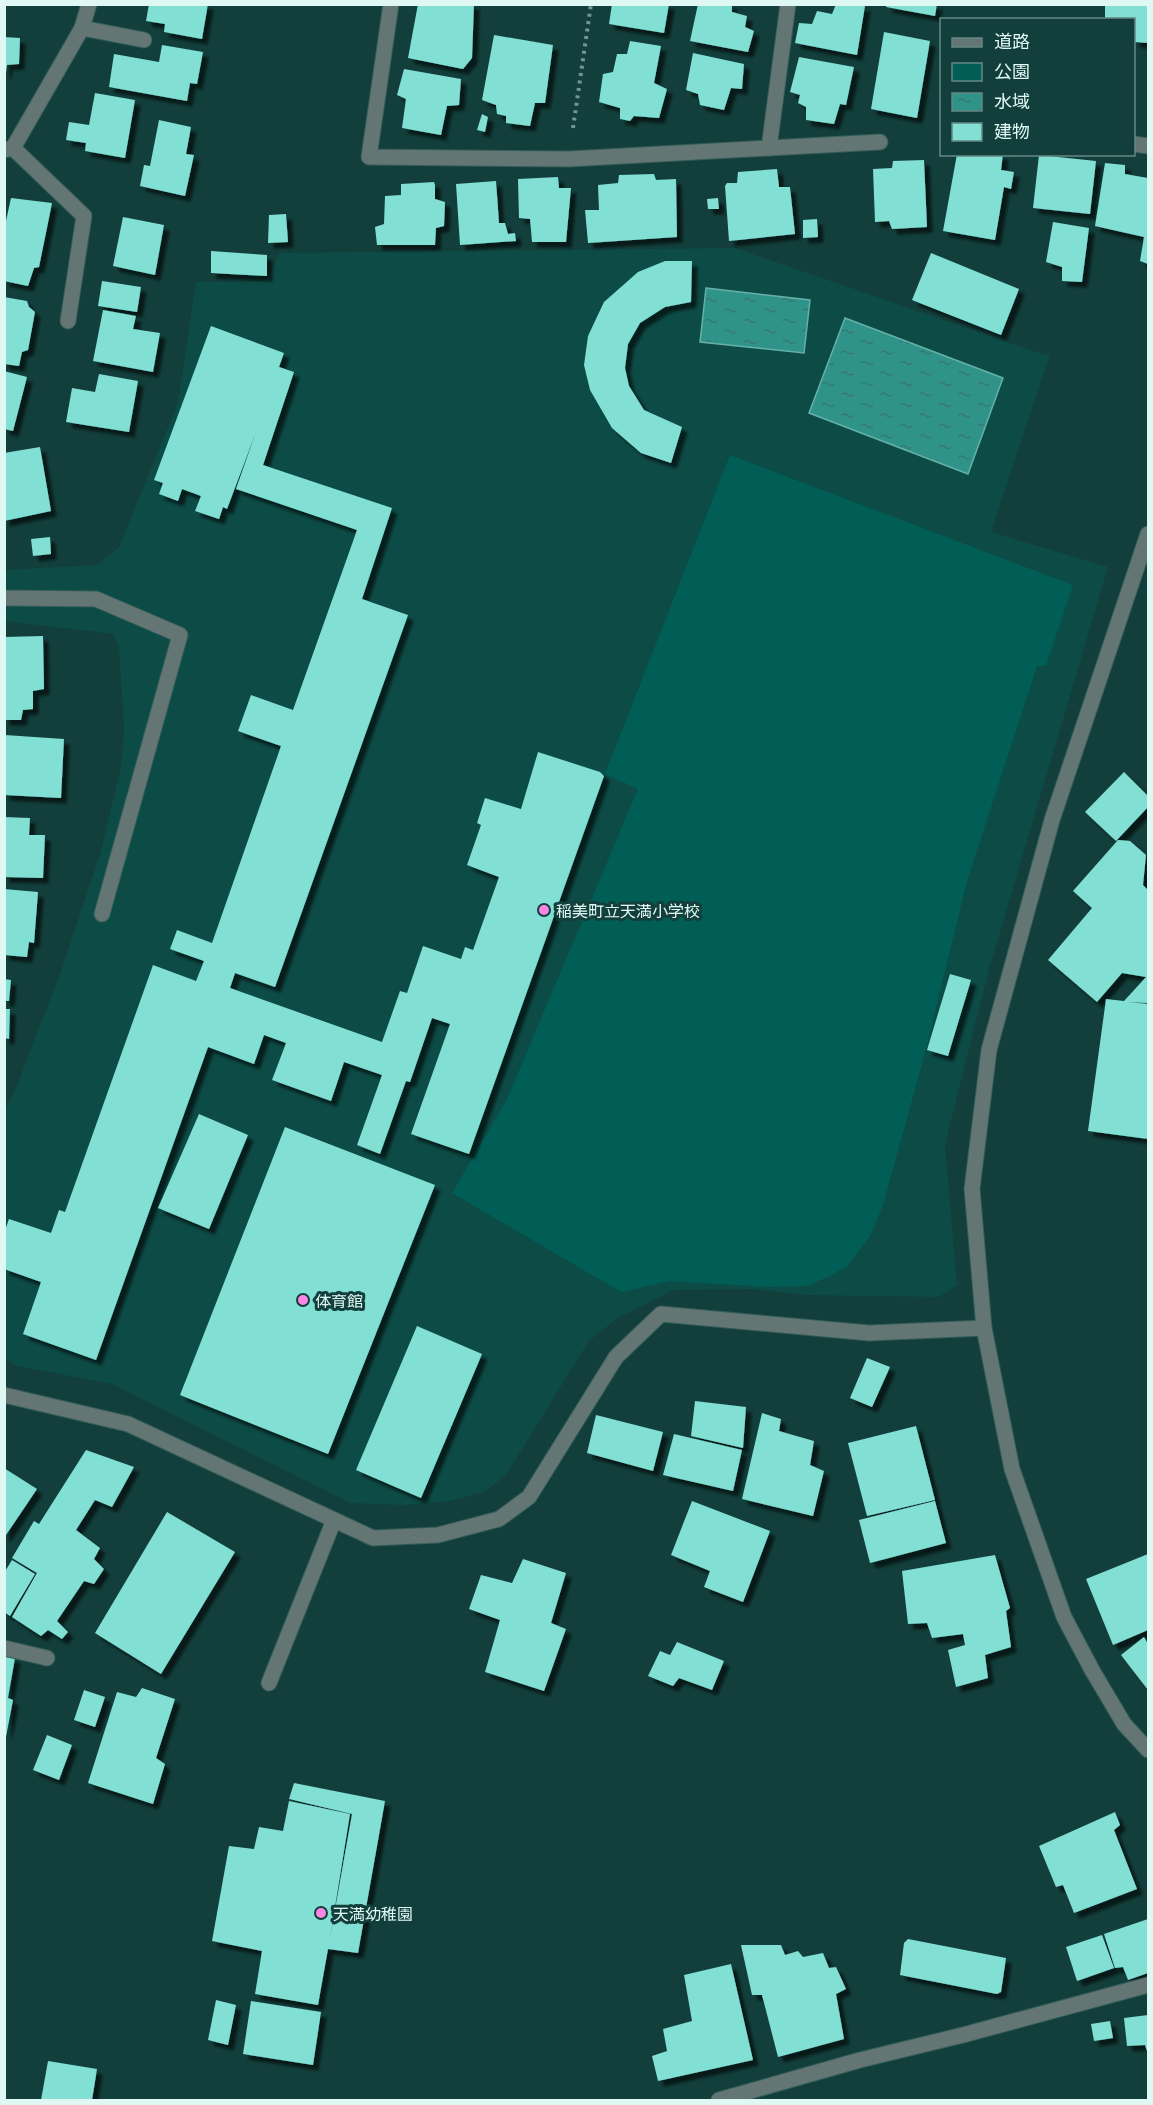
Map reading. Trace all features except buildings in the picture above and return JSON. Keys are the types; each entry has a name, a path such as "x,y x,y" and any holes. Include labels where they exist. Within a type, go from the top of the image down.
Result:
{"street":[{"path":"68,321 84,216 9,149 82,28 89,4"},
{"path":"391,4 369,157 569,159 880,142"},
{"path":"769,148 788,4"},
{"path":"82,28 144,40"},
{"path":"1149,534 1052,820 989,1050 972,1189 984,1328 1012,1468 1064,1617 1124,1724 1149,1750"},
{"path":"4,598 96,599 180,635 102,914"},
{"path":"4,1395 128,1424 373,1538 438,1535 499,1519 529,1497 616,1357 661,1314 869,1333 984,1328"},
{"path":"269,1683 334,1520"},
{"path":"4,1648 48,1659"},
{"path":"719,2100 860,2060 1149,1985"}],"path":[{"path":"569,159 591,4"}],"shaded area":[{"name":"稲美町立天満小学校","path":"735,248 1045,355 1050,354 991,532 1108,567 990,966 945,1145 957,1285 939,1297 805,1295 751,1289 674,1290 618,1318 589,1341 506,1475 484,1492 450,1501 403,1505 351,1503 112,1384 17,1366 5,1359 5,1110 16,1088 60,974 100,854 121,768 124,728 119,648 113,634 5,621 5,570 97,565 119,547 178,403 196,282 265,281 280,253"}],"green space":[{"path":"730,455 1073,585 1046,666 1037,666 967,881 925,1053 883,1205 870,1236 847,1266 806,1286 767,1287 670,1281 621,1292 452,1193 507,1099 638,789 605,774"}],"water":[{"path":"706,288 810,300 804,353 700,342"},
{"path":"845,318 1003,378 968,474 809,413"}],"place":[{"name":"稲美町立天満小学校","path":"544,910"},
{"name":"体育館","path":"303,1300"},
{"name":"天満幼稚園","path":"321,1913"}]}
